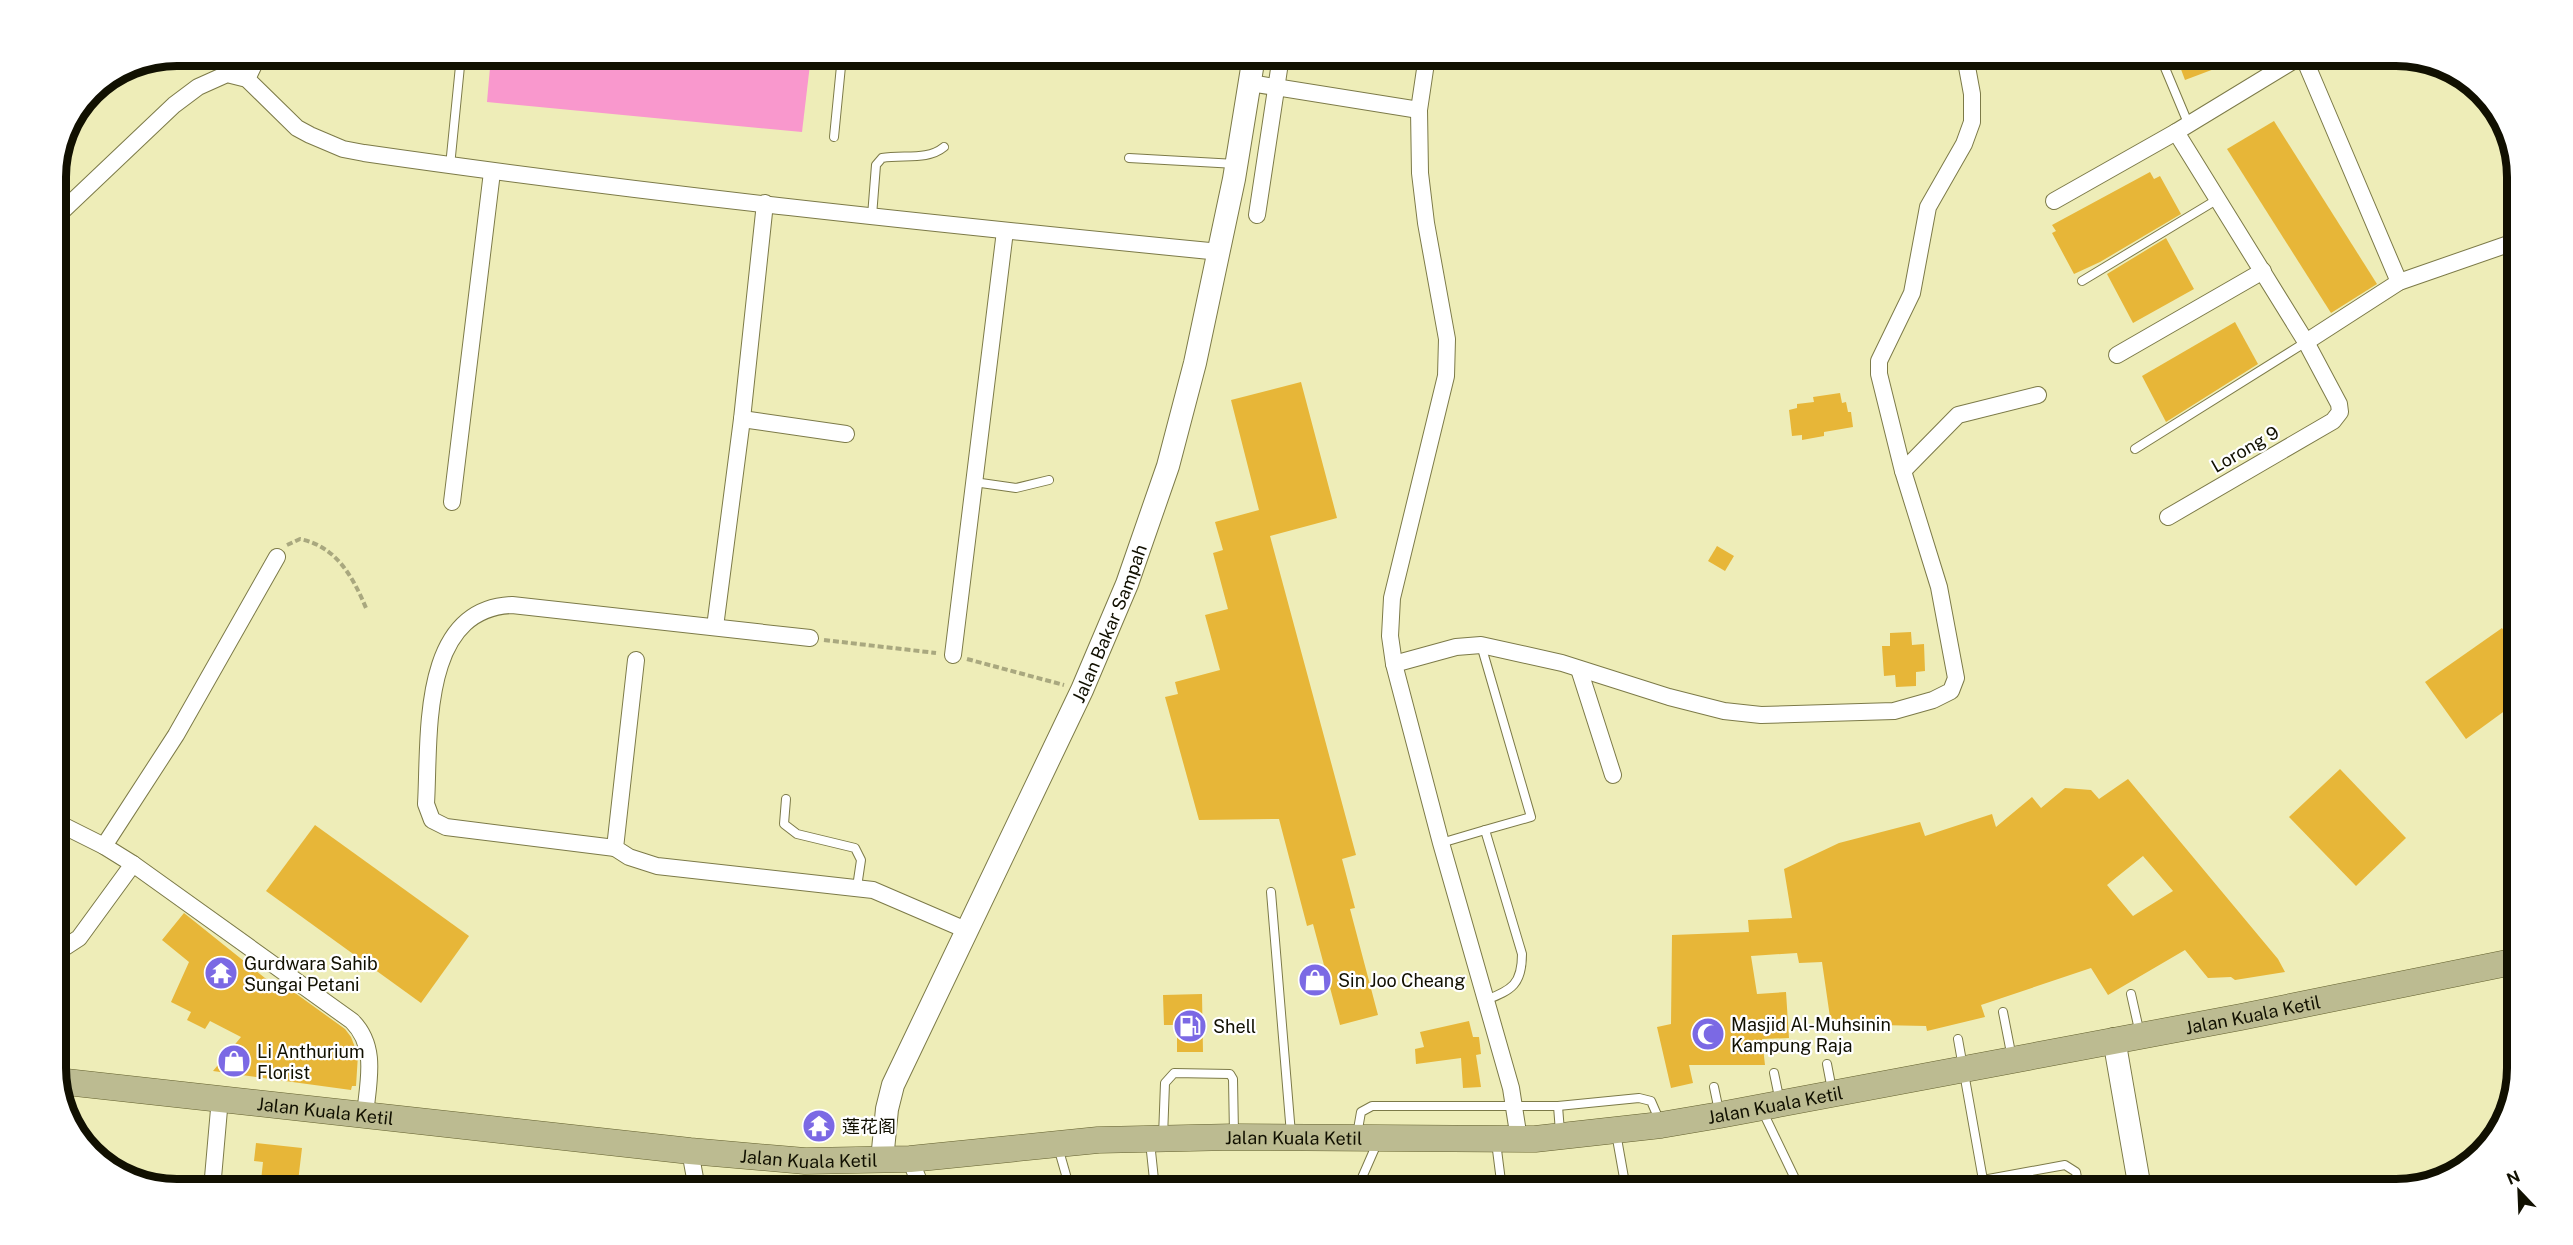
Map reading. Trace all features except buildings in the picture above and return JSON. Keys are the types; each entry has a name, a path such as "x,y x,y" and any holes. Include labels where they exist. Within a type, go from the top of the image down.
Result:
{"main road":[{"name":"Jalan Bakar Sampah","path":"882,1160 887,1109 893,1084 1082,690 1127,584 1168,466 1221,252 1253,66"},
{"name":"Jalan Kuala Ketil","path":"67,1082 690,1151 805,1161 910,1159 1057,1143 1156,1138 1507,1140 1561,1137 1661,1125 1720,1115 2507,963"},
{"path":"2114,1039 2138,1179"}],"street":[{"path":"236,66 242,77 297,128 324,143 364,153 492,172 872,216 1221,252"},
{"path":"242,77 250,66"},
{"path":"1257,215 1279,66"},
{"path":"1426,66 1419,110 1420,173 1426,223 1447,339 1446,376 1392,598 1390,636 1394,664 1441,843 1515,1106 1507,1140"},
{"path":"1394,664 1456,647 1481,645 1562,663 1680,700 1724,711 1761,716 1894,711 1933,700 1951,691 1956,678 1939,587 1903,471 1879,374 1879,361 1912,293 1928,207 1964,144 1972,122 1972,94 1967,66"},
{"path":"2054,201 2285,66"},
{"path":"2306,66 2399,282"},
{"path":"66,208 174,105 213,78 227,74 242,77"},
{"path":"1250,83 1419,110"},
{"path":"2182,127 2218,199 2306,342 2399,282 2507,245"},
{"path":"452,502 492,172"},
{"path":"715,627 742,418 765,203"},
{"path":"953,655 1005,231"},
{"path":"2117,355 2263,271"},
{"name":"Lorong 9","path":"2168,517 2333,421 2340,412 2339,404 2306,342"},
{"path":"1903,471 1958,415 2038,395"},
{"path":"742,418 846,434"},
{"path":"104,846 176,735 277,557"},
{"path":"810,638 496,605 465,620 453,633 437,673 426,804 432,820 447,827 615,848 629,857 657,866 857,887 895,898 966,930"},
{"path":"615,848 636,660"},
{"path":"1578,669 1613,775"},
{"path":"66,827 133,864 361,1030 369,1048 370,1061 365,1115"},
{"path":"66,946 79,938 133,864"},
{"path":"213,1179 220,1098"},
{"path":"690,1151 695,1179"},
{"path":"910,1159 918,1179"}],"lane":[{"path":"450,166 460,66"},
{"path":"834,137 841,66"},
{"path":"2163,66 2182,127"},
{"path":"872,216 876,165 882,158 926,156 936,154 944,147"},
{"path":"1129,158 1237,164"},
{"path":"2082,281 2218,199"},
{"path":"2135,449 2306,342"},
{"path":"974,482 1016,488 1050,480"},
{"path":"1441,843 1531,817 1481,645"},
{"path":"786,799 784,824 797,834 855,848 861,860 857,887"},
{"path":"1485,830 1522,954 1522,969 1516,984 1486,1000"},
{"path":"1271,892 1292,1137"},
{"path":"2131,994 2140,1035"},
{"path":"2003,1012 2012,1059"},
{"path":"1958,1039 1983,1179"},
{"path":"1827,1064 1833,1093"},
{"path":"1155,1179 1156,1138 1165,1083 1174,1073 1224,1072 1230,1074 1233,1079 1234,1137"},
{"path":"1774,1073 1770,1105 1796,1179"},
{"path":"1714,1086 1720,1115"},
{"path":"1360,1179 1369,1138 1361,1112 1372,1106 1558,1106 1639,1098 1651,1101 1661,1125"},
{"path":"1558,1106 1561,1137"},
{"path":"1616,1130 1624,1179"},
{"path":"1503,1179 1507,1140"},
{"path":"1057,1143 1067,1179"},
{"path":"1988,1179 2065,1165 2076,1172 2077,1179"}],"path":[{"path":"277,557 287,545 300,539 325,549 342,563 356,583 366,608"},
{"path":"810,638 953,655 1082,690"}],"shaded area":[{"path":"490,66 810,66 802,132 487,102"}],"place":[{"name":"Gurdwara Sahib Sungai Petani","path":"221,973"},
{"name":"Sin Joo Cheang","path":"1315,980"},
{"name":"Shell","path":"1190,1026"},
{"name":"Masjid Al-Muhsinin Kampung Raja","path":"1708,1034"},
{"name":"Li Anthurium Florist","path":"234,1061"},
{"name":"莲花阁","path":"819,1126"}]}
